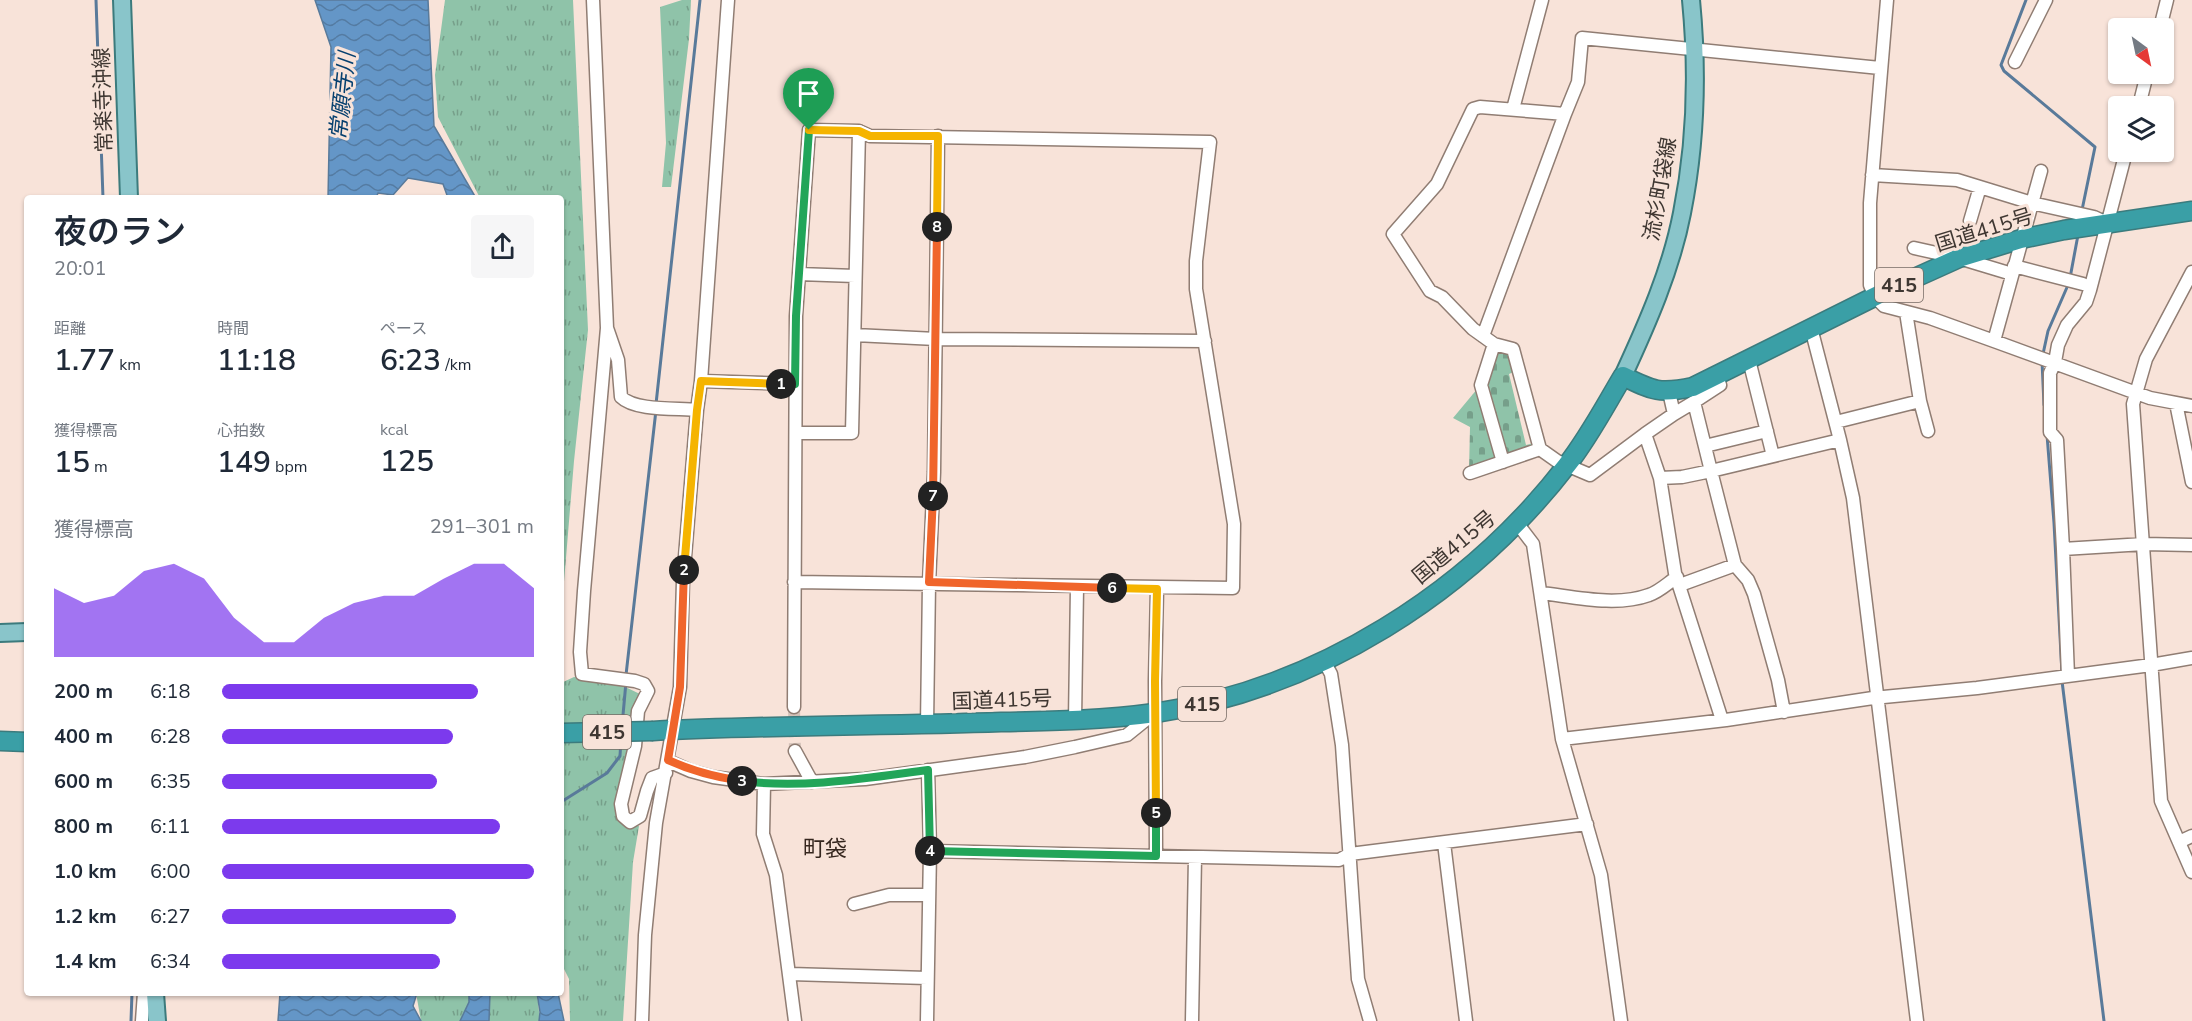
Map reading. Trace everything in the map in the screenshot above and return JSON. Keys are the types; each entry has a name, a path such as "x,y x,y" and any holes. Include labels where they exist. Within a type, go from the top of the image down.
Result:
{"highway":[{"name":"国道415号","path":"564,733 1075,720 1155,713 1202,704 1257,688 1324,661 1384,629 1440,590 1485,553 1517,523 1568,465 1623,376 1649,388 1669,392 1693,387 1959,258 2021,239 2192,211"},
{"path":"0,741 24,742"}],"main road":[{"name":"常楽寺沖線","path":"122,0 129,195"},
{"name":"流杉町袋線","path":"1623,376 1644,330 1669,264 1682,215 1690,168 1696,106 1696,48 1691,0"},
{"path":"0,633 24,632"},
{"path":"155,996 157,1021"}],"street":[{"path":"593,0 607,328 580,652 582,674 635,681 644,684 648,691 638,711 634,746 621,804 623,816 630,822 640,816 652,778 667,767 713,777 764,784 866,779 1025,757 1127,735 1155,713"},
{"path":"642,1021 645,934 656,823 680,687 683,581 701,381 728,0"},
{"path":"1513,109 1542,0"},
{"path":"1887,0 1872,175 1869,271 1870,285 1875,297 1884,306 1930,318 2135,393 2192,406"},
{"path":"2015,62 2046,0"},
{"path":"2162,18 2167,0"},
{"path":"1483,336 1578,82 1582,38 1881,68"},
{"path":"1565,114 1480,107 1473,109 1437,184 1393,234 1430,291 1442,297 1473,329 1494,344 1513,349 1540,449 1557,461 1590,475 1645,434 1720,385 1717,376"},
{"path":"794,582 929,582 1157,589 1233,588 1234,524 1196,289 1196,261 1210,142 870,136 859,131 809,130 799,274 795,384 797,433 794,582 794,707"},
{"path":"797,433 852,433 859,131"},
{"path":"927,725 929,582 934,472 938,136"},
{"path":"2068,676 2057,441 2050,432 2050,373 2058,345 2067,325 2088,296 2123,162"},
{"path":"1994,341 2041,171"},
{"path":"1872,175 1957,180 2032,203 2094,217 2107,224"},
{"path":"1970,220 1980,187"},
{"path":"1914,248 2083,284"},
{"path":"2192,272 2146,359 2133,404 2161,801 2192,872"},
{"path":"799,274 855,276"},
{"path":"1905,312 1920,401 1928,431"},
{"path":"607,328 618,360 621,397 627,403 648,407 697,410"},
{"path":"1811,328 1853,498 1917,1021"},
{"path":"855,335 936,339 1206,341"},
{"path":"1494,344 1480,386 1503,462"},
{"path":"1749,360 1773,456"},
{"path":"701,381 795,384"},
{"path":"1669,392 1674,414"},
{"path":"1836,422 1920,401"},
{"path":"1694,402 1735,565 1748,580 1754,594 1778,681 1784,712"},
{"path":"2176,404 2192,482"},
{"path":"1705,446 1767,431"},
{"path":"1645,434 1660,478 1678,581 1722,720"},
{"path":"1660,478 1682,477 1711,471 1840,440"},
{"path":"1470,473 1540,449"},
{"path":"1517,523 1533,544 1562,739 1601,875 1621,1021"},
{"path":"2063,549 2144,544 2192,545"},
{"path":"1541,593 1605,600 1639,598 1678,581 1735,565"},
{"path":"1075,720 1077,587"},
{"path":"1156,856 1157,589"},
{"path":"1562,739 1784,712 1877,698 1977,688 2192,658"},
{"path":"1324,661 1330,674 1342,745 1358,979 1370,1021"},
{"path":"795,752 812,782"},
{"path":"927,1021 930,851 928,770"},
{"path":"764,784 763,834 776,875 795,1021"},
{"path":"930,851 1339,860 1350,854 1587,824"},
{"path":"2179,842 2192,836"},
{"path":"1444,843 1467,1021"},
{"path":"1192,1021 1195,857"},
{"path":"854,904 889,895 929,895"},
{"path":"790,974 927,978"},
{"path":"142,1021 144,996"}],"green space":[{"path":"445,0 573,0 588,330 564,582 564,195 478,195 438,117 435,75"},
{"path":"682,0 691,0 689,39 671,187 662,187 666,143 660,7"},
{"path":"1498,349 1512,352 1516,371 1509,374 1526,445 1534,443 1535,450 1469,471 1470,427 1453,418 1478,388"},
{"path":"574,677 615,682 642,695 634,714 625,823 639,826 633,862 623,1021 570,1021 569,979 564,969 564,682"},
{"path":"417,996 537,996 540,1021 421,1021"}],"water":[{"name":"常願寺川","path":"315,0 428,0 434,126 474,195 447,195 443,184 408,178 393,195 378,193 377,195 328,195 331,47"},
{"path":"280,996 416,996 413,1006 421,1021 278,1021"},
{"path":"469,996 490,996 489,1021 460,1021 469,1002"},
{"path":"537,996 559,996 564,1021 539,1021"}],"waterway":[{"path":"96,0 103,195"},
{"path":"656,404 700,0"},
{"path":"2026,0 2001,65 2004,71 2095,147 2082,210"},
{"path":"2070,278 2078,235"},
{"path":"2043,354 2048,331 2068,285"},
{"path":"2042,361 2044,405"},
{"path":"626,675 656,410"},
{"path":"2047,435 2062,674"},
{"path":"2062,681 2104,1021"},
{"path":"622,726 626,682"},
{"path":"564,800 607,773 620,756 621,739"},
{"path":"131,1021 132,996"}],"tunnel":[{"path":"794,707 795,751"}],"district":[{"name":"町袋","path":"825,849"}],"route":[{"path":"809,130 859,131 870,136 938,136 934,472 929,582 1157,589 1156,856 930,851 928,770 866,779 764,784 713,777 691,771 668,760 680,687 683,581 701,381 795,384 796,316 809,130"}]}
